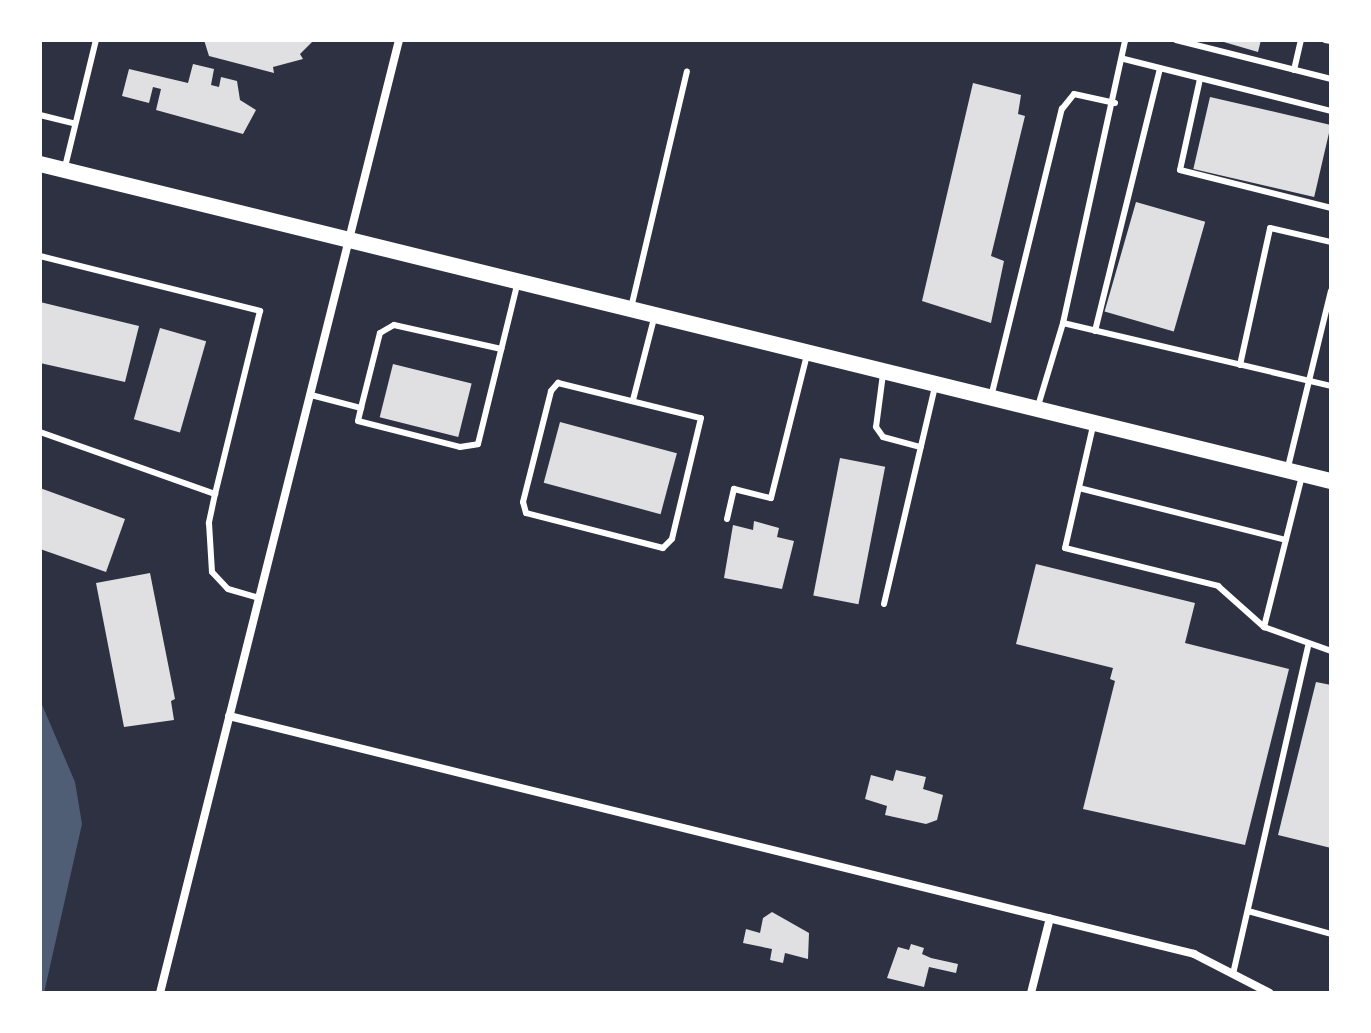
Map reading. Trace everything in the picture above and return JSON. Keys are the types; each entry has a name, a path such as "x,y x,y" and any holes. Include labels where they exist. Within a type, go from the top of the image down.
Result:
{"main road":[{"path":"40,164 1331,481"}],"street":[{"path":"160,993 399,40"},
{"path":"229,716 1194,954 1270,993"},
{"path":"1031,993 1050,918"}],"lane":[{"path":"64,170 96,40"},
{"path":"1037,409 1063,323 1115,103 1125,40"},
{"path":"1176,40 1331,79"},
{"path":"1294,70 1301,40"},
{"path":"1325,40 1331,41"},
{"path":"1124,59 1331,111"},
{"path":"1095,331 1160,69"},
{"path":"631,308 687,72"},
{"path":"1200,79 1180,170 1331,208"},
{"path":"991,397 1062,109 1074,94 1115,103"},
{"path":"40,115 75,124"},
{"path":"1240,365 1270,228 1331,242"},
{"path":"40,256 260,311 209,523 212,572 228,589 260,598"},
{"path":"501,349 394,325 380,333 358,421 460,447 478,444 519,280"},
{"path":"1264,627 1286,540 1309,381 1331,291"},
{"path":"633,400 655,314"},
{"path":"1063,323 1331,386"},
{"path":"727,519 734,489 771,498 807,352"},
{"path":"884,371 876,427 883,437 921,447"},
{"path":"564,382 633,400 701,418 702,430 672,539 663,548 643,545 526,513 523,502 551,391 564,382"},
{"path":"884,604 935,384"},
{"path":"311,395 361,408"},
{"path":"1094,423 1065,548 1218,586 1264,627 1308,646 1331,649"},
{"path":"40,432 215,494"},
{"path":"1079,488 1286,540"},
{"path":"1233,974 1308,646"},
{"path":"1248,911 1331,934"}],"water":[{"path":"40,700 75,782 82,824 44,993 40,993"}],"building":[{"path":"204,40 314,40 300,54 303,59 273,67 274,73 209,56"},
{"path":"1217,40 1261,40 1258,52"},
{"path":"193,64 214,69 211,85 219,87 221,77 237,81 240,100 256,110 243,134 156,110 161,89 153,87 149,103 122,96 129,69 188,83"},
{"path":"973,83 1021,95 1018,114 1025,116 991,256 1004,261 991,323 922,301"},
{"path":"1210,97 1331,125 1314,197 1193,169"},
{"path":"1136,202 1205,222 1174,331 1105,312"},
{"path":"40,302 139,326 125,382 40,363"},
{"path":"160,328 206,341 180,433 134,419"},
{"path":"393,364 472,384 458,437 380,417"},
{"path":"560,422 677,453 661,514 544,483"},
{"path":"840,458 885,467 858,604 813,595"},
{"path":"40,488 125,519 106,572 40,549"},
{"path":"754,521 779,528 777,537 794,541 782,589 724,578 733,525 753,530"},
{"path":"1036,564 1195,603 1185,643 1289,669 1245,845 1083,809 1115,681 1110,679 1113,668 1016,644"},
{"path":"150,573 175,699 171,701 174,720 124,727 96,583"},
{"path":"1316,682 1331,685 1331,848 1278,835"},
{"path":"896,770 926,777 923,789 943,795 937,820 926,824 885,815 887,806 865,799 871,775 893,781"},
{"path":"772,912 809,933 808,959 785,953 783,963 770,960 772,949 743,943 746,929 760,933 763,918"},
{"path":"911,944 924,948 922,954 931,958 958,964 956,973 929,967 924,987 887,978 898,947 909,950"}]}
